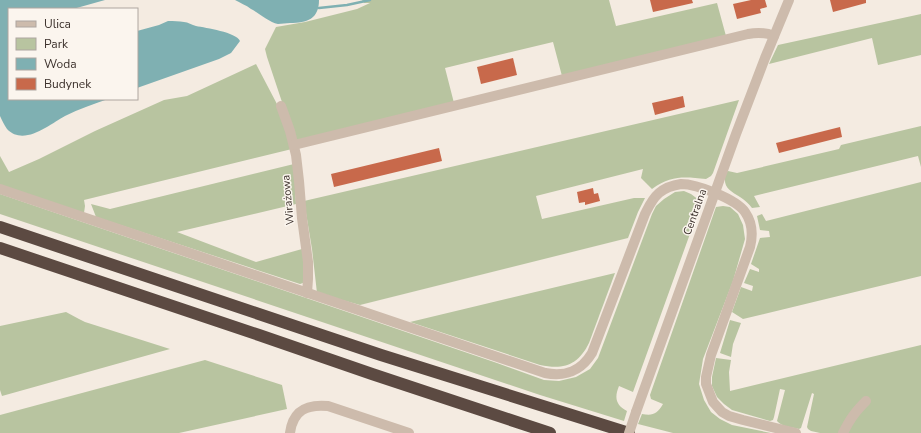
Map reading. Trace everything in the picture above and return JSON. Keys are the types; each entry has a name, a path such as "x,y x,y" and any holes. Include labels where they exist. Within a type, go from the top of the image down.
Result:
{"highway":[{"path":"0,227 381,355 629,433"},
{"path":"0,248 550,433"}],"street":[{"name":"Centralna","path":"629,433 714,192 789,0"},
{"path":"294,145 748,34 766,32 774,36"},
{"name":"Wirażowa","path":"281,106 294,145 299,180 308,262 307,293"},
{"path":"0,190 546,373 561,375 579,368 592,353 645,214 652,200 663,190 681,184 714,192 736,204 745,212 750,220 752,238 707,371 706,384 708,391 713,402 722,412 729,416 796,433"},
{"path":"843,433 850,419 866,401"},
{"path":"291,430 293,421 304,408 320,405 328,406 409,433"}],"green space":[{"path":"362,0 609,0 616,26 717,3 726,36 562,76 553,42 445,68 454,103 295,141 265,49 276,27 305,22 357,9 370,3 364,3"},
{"path":"921,14 921,55 878,65 872,38 769,64 778,45"},
{"path":"256,64 278,106 292,149 84,200 84,213 0,185 0,156 9,172 164,100 187,96"},
{"path":"739,100 713,173 706,179 672,179 659,184 652,189 641,178 643,169 536,196 542,219 634,198 645,198 628,238 360,305 317,293 312,249 304,201"},
{"path":"921,126 921,167 918,156 754,196 760,207 752,208 727,188 726,185 725,177 726,172 728,171 737,173 839,149 841,145"},
{"path":"294,164 296,204 177,232 256,262 302,249 305,270 303,283 300,284 96,217 91,204 110,209"},
{"path":"921,182 921,276 743,319 732,312 741,287 752,291 753,286 744,283 750,269 759,272 759,269 751,264 760,238 770,237 769,231 760,230 757,216 762,214 766,221"},
{"path":"684,191 699,200 700,206 633,392 619,386 617,390 616,398 618,404 627,411 624,421 540,395 0,214 0,194 544,380 559,381 576,377 590,369 598,358 656,206 675,192"},
{"path":"716,207 730,207 738,214 743,225 745,239 733,281 703,359 699,384 704,400 711,412 720,419 732,425 771,433 673,433 638,424 642,414 654,414 663,404 651,399 650,395"},
{"path":"615,273 589,343 575,361 563,366 556,367 540,365 410,322"},
{"path":"66,312 85,322 170,349 2,396 0,390 0,326"},
{"path":"730,320 741,323 733,344 731,357 720,353"},
{"path":"921,345 921,433 820,433 811,431 807,427 814,394 812,393 801,428 799,429 787,426 777,421 785,390 780,389 774,417 773,420 770,421 732,410 717,397 712,386 712,377 716,358 731,360 729,372 730,391"},
{"path":"205,360 282,385 287,409 179,433 0,433 0,415"}],"water":[{"path":"0,0 105,0 77,8 8,8 8,100 105,100 70,113 45,128 29,135 21,136 14,134 7,129 0,116"},
{"path":"235,0 319,0 317,12 311,19 302,22 278,24"},
{"path":"168,21 186,22 233,35 240,41 231,53 219,59 138,88 138,31"}],"building":[{"path":"650,0 692,0 693,3 653,12"},
{"path":"751,0 765,0 767,7 760,9 761,13 737,19 733,4"},
{"path":"830,0 866,0 866,3 833,12"},
{"path":"513,58 517,75 481,84 477,67"},
{"path":"683,96 685,107 655,115 652,103"},
{"path":"840,127 842,137 779,153 776,143"},
{"path":"439,148 442,161 334,187 331,174"},
{"path":"593,188 594,194 598,193 600,201 585,205 585,202 579,203 577,192"}],"waterway":[{"path":"319,8 347,5 370,0"}]}
